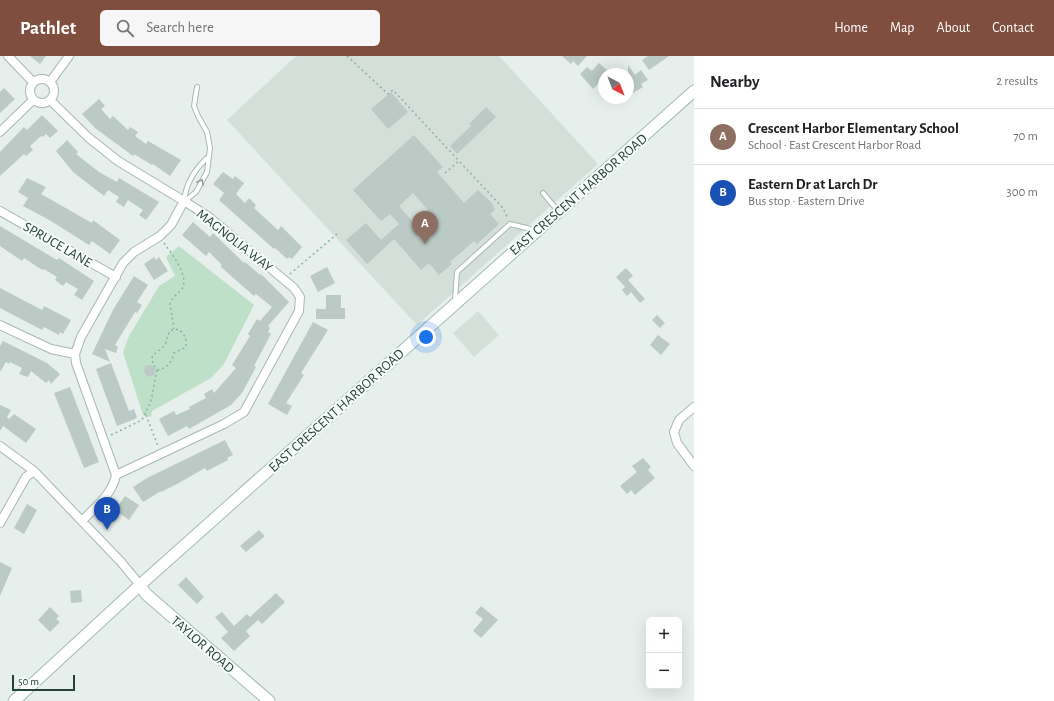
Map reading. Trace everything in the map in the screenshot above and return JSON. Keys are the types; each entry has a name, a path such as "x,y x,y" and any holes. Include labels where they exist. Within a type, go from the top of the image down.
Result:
{"street":[{"path":"8,56 33,82"},
{"path":"50,82 69,56"},
{"path":"40,79 50,82 54,89 50,100 44,104 33,100 29,89 33,82 40,79"},
{"name":"EAST CRESCENT HARBOR ROAD","path":"14,701 138,587 536,230 694,91"},
{"path":"0,132 33,100"},
{"path":"50,100 89,138 118,161 184,201"},
{"name":"MAGNOLIA WAY","path":"75,354 81,337 123,263 134,252 160,236 171,225 184,201 209,217 284,279 299,294 301,304 299,311 244,412 236,419 162,455 116,475"},
{"name":"SPRUCE LANE","path":"0,211 116,277"},
{"path":"0,325 51,349 75,354 76,364 116,475 114,486 109,494 82,521"},
{"path":"694,407 679,420 674,432 677,443 694,466"},
{"path":"0,446 34,471 121,562 138,587"},
{"path":"0,523 26,477 34,471"},
{"name":"TAYLOR ROAD","path":"138,587 268,701"}],"lane":[{"path":"184,201 196,192 207,172 207,158 210,148 207,132 194,106 197,87"},
{"path":"184,201 186,187 198,166 207,158"},
{"path":"543,193 558,211"},
{"path":"455,303 457,272 510,224 536,230"}],"path":[{"path":"347,56 388,94 394,90 503,208 510,224"},
{"path":"445,174 459,161"},
{"path":"284,279 337,234"},
{"path":"160,236 177,261 184,280 182,289 170,304 174,329"},
{"path":"104,439 142,420 146,415 151,401 157,370 152,363 152,356 155,352 166,345 168,334 174,329"},
{"path":"157,370 166,368 172,361 174,353 184,349 188,345 184,334 174,329"},
{"path":"146,415 162,455"}],"shaded area":[{"path":"296,56 499,56 598,164 417,325 227,120"},
{"path":"478,311 499,335 474,357 453,333"}],"green space":[{"path":"179,246 254,305 224,364 211,378 152,411 151,417 143,415 123,352 129,336 159,286 175,276 166,257"}],"building":[{"path":"30,56 46,56 40,64"},
{"path":"562,56 587,56 578,66 573,61 571,64"},
{"path":"648,56 669,56 649,70 642,60"},
{"path":"599,63 605,68 598,68 598,84 593,89 580,74 587,67 592,71"},
{"path":"641,70 648,80 641,84 643,87 634,92 634,74 635,75"},
{"path":"4,88 15,99 0,113 0,92"},
{"path":"391,92 408,112 388,129 371,109"},
{"path":"99,99 105,106 101,109 110,119 113,116 128,130 130,127 138,132 135,136 146,144 148,141 181,160 170,176 153,164 152,165 134,154 133,156 95,128 82,114"},
{"path":"486,107 496,117 457,154 450,146 471,126 469,124"},
{"path":"42,115 58,131 50,138 46,134 43,137 41,136 30,146 33,150 26,156 24,154 0,176 0,152 24,127 27,130"},
{"path":"414,135 443,167 437,172 464,203 478,190 492,203 495,210 490,214 499,224 477,244 474,241 450,262 452,264 439,275 429,263 421,270 394,239 367,264 346,240 366,223 381,240 399,224 390,214 381,221 353,190","holes":["413,193 428,210 413,222 399,206"]},
{"path":"67,140 78,152 76,154 99,172 117,182 119,178 159,202 146,220 139,215 143,210 128,200 124,207 116,202 119,197 108,190 104,196 73,172 56,151"},
{"path":"223,172 233,179 235,176 244,183 236,194 245,203 249,198 256,205 254,208 278,230 281,226 302,247 292,259 289,257 287,259 275,248 274,249 219,200 224,193 213,184"},
{"path":"27,178 46,187 41,194 92,223 93,220 120,240 110,254 92,241 89,245 51,221 23,206 28,198 18,192"},
{"path":"193,222 210,237 213,233 244,263 245,262 260,275 261,274 289,302 268,326 270,328 268,332 271,334 242,393 231,405 189,429 187,426 168,436 159,419 174,411 176,415 190,409 189,407 206,398 204,394 212,389 214,393 236,368 232,365 250,336 248,334 257,319 260,321 272,307 256,294 254,296 220,266 222,265 209,252 206,256 182,235"},
{"path":"0,226 57,260 59,258 94,281 82,300 74,295 78,289 66,282 63,286 55,280 57,277 24,258 22,261 0,246"},
{"path":"154,257 156,260 159,257 168,271 154,280 144,264"},
{"path":"327,267 335,283 318,292 310,276"},
{"path":"626,268 633,276 628,280 645,299 640,303 631,292 627,296 622,290 625,287 616,277"},
{"path":"134,276 148,285 137,302 142,305 137,313 135,312 115,345 118,347 116,353 105,349 110,362 92,354 113,310"},
{"path":"0,288 42,310 44,306 71,320 63,334 60,332 59,335 44,327 42,330 0,308"},
{"path":"326,295 341,295 341,308 345,308 345,319 316,319 316,309 326,309"},
{"path":"657,315 665,323 660,328 652,320"},
{"path":"313,322 328,330 301,373 304,375 286,403 292,406 287,415 268,404"},
{"path":"658,335 670,344 661,355 650,345"},
{"path":"3,341 47,363 60,374 51,384 49,380 46,383 31,371 28,377 19,374 22,368 10,362 9,364 6,362 0,372 0,346"},
{"path":"111,363 129,411 134,409 137,418 117,426 96,369"},
{"path":"152,365 156,369 154,375 148,377 144,372 145,366"},
{"path":"70,387 99,462 84,468 54,393"},
{"path":"0,405 11,410 7,417 9,419 14,414 36,429 26,443 3,426 0,431"},
{"path":"225,440 233,455 227,458 228,460 207,471 205,468 143,502 133,487 147,478"},
{"path":"643,458 651,467 648,470 655,478 635,495 631,490 627,494 620,486 637,472 632,466"},
{"path":"125,496 139,505 129,520 115,510"},
{"path":"27,504 37,510 24,534 14,528"},
{"path":"259,530 265,536 246,552 240,546"},
{"path":"0,562 12,568 0,596"},
{"path":"186,577 204,597 197,604 178,585"},
{"path":"81,590 82,602 71,603 70,591"},
{"path":"276,593 285,602 262,624 258,620 246,631 250,636 234,651 221,638 228,632 215,617 222,612 234,626 247,614 250,617"},
{"path":"481,606 498,620 481,638 473,631 483,619 475,613"},
{"path":"50,607 59,616 56,619 60,622 50,632 38,620"}],"place":[{"name":"Crescent Harbor Elementary School","path":"425,244"},
{"name":"Eastern Dr at Larch Dr","path":"107,530"}]}
